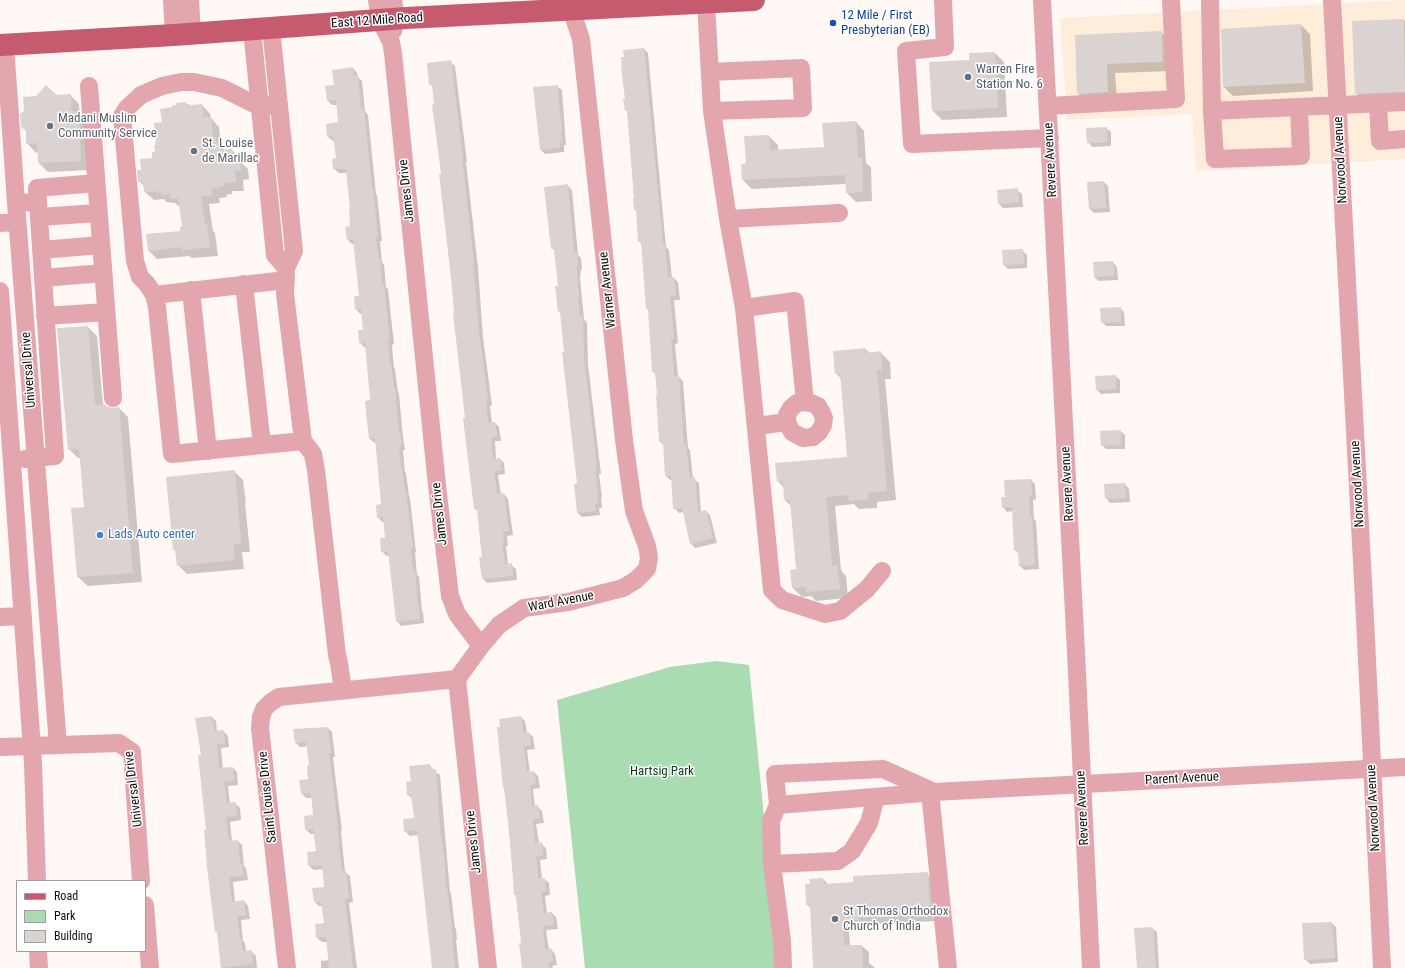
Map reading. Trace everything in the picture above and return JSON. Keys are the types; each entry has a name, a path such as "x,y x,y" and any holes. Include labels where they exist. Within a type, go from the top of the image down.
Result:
{"main road":[{"name":"East 12 Mile Road","path":"3,44 183,35 261,29 386,10 706,3 754,0"}],"street":[{"path":"172,0 183,35"},
{"path":"183,35 190,0"},
{"path":"943,0 945,47 906,51 912,144 1050,138"},
{"name":"Revere Avenue","path":"1042,0 1091,968"},
{"path":"1048,106 1176,99 1171,0"},
{"path":"1210,0 1212,111 1215,159 1301,156 1299,108"},
{"name":"Norwood Avenue","path":"1332,0 1382,968"},
{"path":"706,3 712,111 728,219 744,308 772,590 782,600 825,614 840,611 867,589 882,571"},
{"name":"Warner Avenue","path":"569,5 581,39 624,440 634,511 647,546 649,558 647,569"},
{"name":"James Drive","path":"386,10 391,42 450,596 457,614 481,646"},
{"path":"261,29 279,104 294,251 286,274 285,294 303,441 313,454 316,470 337,655 343,690 457,679 481,646"},
{"path":"261,29 260,107 275,255 286,274"},
{"name":"Universal Drive","path":"3,44 16,203 9,223 23,283 58,745"},
{"path":"710,72 801,68 803,108 712,111"},
{"path":"279,104 260,107 222,88 194,82 181,82 162,86 141,95 127,108 122,116 135,261 140,277 154,294 157,307 172,454 303,441"},
{"path":"89,86 113,398"},
{"path":"1212,111 1405,102"},
{"path":"1378,104 1380,141 1405,139"},
{"path":"12,460 55,456 37,188 96,184"},
{"path":"16,203 38,210 98,213"},
{"path":"728,219 839,213"},
{"path":"41,250 101,245"},
{"path":"43,278 103,273"},
{"path":"154,294 244,284 286,274"},
{"path":"0,285 23,283"},
{"path":"244,284 262,445"},
{"path":"191,290 208,451"},
{"name":"Universal Drive","path":"0,291 3,377 12,460 32,746 119,743 132,752 142,880"},
{"path":"744,308 795,301 805,402"},
{"path":"45,316 106,312"},
{"path":"805,402 812,402 818,406 824,418 823,425 819,432 813,436 803,438 792,432 787,422 791,408 797,403 805,402"},
{"path":"756,426 787,422"},
{"name":"Ward Avenue","path":"481,646 499,625 524,608 568,602 623,588 636,580 647,569"},
{"path":"20,580 45,578"},
{"path":"0,617 23,616"},
{"name":"James Drive","path":"457,679 488,968"},
{"name":"Saint Louise Drive","path":"287,968 261,736 261,717 264,709 270,702 279,697 343,690"},
{"path":"0,748 32,746 36,880"},
{"name":"Parent Avenue","path":"778,806 932,792 1405,767"},
{"path":"783,968 782,941 772,864 771,821 778,806 775,774 883,769 932,792 948,968"},
{"path":"772,864 838,861 852,851 868,823 876,797"},
{"path":"146,922 149,968"},
{"path":"146,938 149,968"},
{"path":"38,952 39,968"}],"shaded area":[{"path":"1405,0 1405,159 1196,171 1192,114 1067,120 1060,18"}],"green space":[{"name":"Hartsig Park","path":"716,661 749,665 779,968 585,968 557,700 670,667"}],"building":[{"path":"1404,19 1405,92 1355,94 1352,21"},
{"path":"1301,24 1305,83 1223,87 1221,29"},
{"path":"1162,31 1163,62 1107,64 1108,92 1077,94 1075,35"},
{"path":"644,48 663,245 665,245 668,277 674,277 676,295 670,296 674,339 671,340 674,376 679,376 684,445 686,445 690,478 695,477 698,512 706,510 713,538 690,544 682,508 673,509 671,476 665,476 663,442 659,442 655,372 652,372 648,309 646,309 641,242 638,242 636,210 634,210 627,111 625,111 623,99 625,99 621,68 621,57 624,57 623,50"},
{"path":"995,52 998,108 932,111 929,62 969,60 969,53"},
{"path":"451,60 474,263 479,332 488,401 486,402 488,422 495,422 497,437 491,437 493,459 500,458 502,470 494,471 497,494 504,493 509,531 503,532 504,542 502,542 505,564 512,563 513,576 482,579 479,557 482,557 477,509 474,509 463,418 465,418 439,174 441,174 432,105 434,104 432,85 429,85 427,63"},
{"path":"353,67 354,76 358,75 361,109 364,109 378,237 376,237 382,284 384,284 390,340 388,340 390,364 395,388 399,433 402,445 399,446 401,468 406,492 413,548 411,548 413,571 415,571 420,619 396,622 388,551 381,552 380,538 385,538 383,517 377,518 376,505 381,504 375,438 369,439 366,414 365,401 370,400 365,343 359,343 358,330 363,330 361,309 355,310 354,296 359,296 353,239 347,240 345,227 350,226 346,169 333,169 332,159 336,158 333,136 327,137 326,124 338,122 336,100 327,101 325,86 334,85 332,70"},
{"name":"Madani Muslim Community Service","path":"46,85 57,95 71,94 71,109 79,115 81,161 38,163 37,143 26,144 26,131 21,127 20,114 24,111 23,97 36,96"},
{"path":"558,85 562,141 560,141 560,148 540,150 533,87"},
{"name":"St. Louise de Marillac","path":"186,102 186,104 190,105 202,104 203,117 211,117 213,136 216,138 217,145 219,145 220,150 232,149 234,160 239,159 241,171 235,171 236,182 224,183 224,186 211,189 212,195 201,196 210,247 182,250 182,247 148,251 146,234 180,231 180,227 182,226 178,198 170,199 170,194 162,195 162,193 156,193 156,191 144,192 143,181 138,182 137,170 141,170 140,159 152,158 152,152 155,152 154,145 156,145 156,142 154,123 162,122 160,109 172,107 172,105 176,105 176,103"},
{"path":"856,121 858,158 862,158 863,192 846,193 845,175 742,180 741,164 746,163 744,136 769,135 770,150 824,147 822,123"},
{"path":"1107,127 1107,142 1087,143 1086,128"},
{"path":"1104,181 1106,208 1089,209 1087,182"},
{"path":"568,184 574,253 577,253 578,296 580,317 583,317 584,359 595,450 597,470 595,470 598,493 598,504 595,504 596,511 577,513 574,484 577,483 562,352 564,352 560,312 558,312 555,286 558,286 554,249 551,249 544,187"},
{"path":"1018,188 1019,203 998,204 997,190"},
{"path":"1023,249 1024,264 1003,265 1002,250"},
{"path":"1113,261 1114,276 1094,277 1093,262"},
{"path":"1121,307 1121,322 1101,323 1100,308"},
{"path":"88,326 95,405 104,404 113,408 119,407 133,573 77,577 71,508 84,507 79,449 68,450 57,328"},
{"path":"866,348 866,353 881,351 882,370 877,370 887,491 868,493 869,499 849,501 848,495 826,497 832,566 837,565 840,589 806,592 806,587 792,588 790,570 796,569 790,500 784,500 783,481 777,482 775,463 847,457 840,373 835,374 833,351"},
{"path":"1116,375 1116,389 1096,390 1095,376"},
{"path":"1121,430 1121,445 1101,446 1100,431"},
{"path":"235,470 241,543 233,544 235,560 177,566 175,550 173,550 166,477"},
{"path":"1031,479 1032,495 1029,496 1030,516 1032,516 1035,565 1019,566 1018,550 1014,551 1012,507 1002,508 1001,497 1005,497 1004,480"},
{"path":"1125,483 1126,498 1105,499 1104,484"},
{"path":"212,716 214,731 224,730 225,743 217,744 219,768 233,767 234,780 224,782 227,803 236,802 237,816 226,817 229,841 238,840 240,863 242,862 244,876 229,877 232,902 244,900 246,915 237,916 240,938 243,951 252,950 253,964 221,968 207,867 204,830 206,830 198,755 201,755 195,718"},
{"path":"521,716 523,733 529,732 531,745 524,746 527,772 534,771 536,784 530,785 532,806 538,805 540,819 533,819 535,843 542,842 543,855 536,856 538,879 545,878 546,891 541,892 544,913 552,912 554,925 543,926 545,949 551,948 553,961 548,962 549,968 522,968 519,943 521,943 516,895 514,895 510,837 503,788 497,727 500,727 499,719"},
{"path":"328,727 331,753 329,753 342,871 346,871 349,898 345,899 353,968 329,968 326,937 316,938 315,924 324,923 321,902 314,902 312,888 324,887 322,865 308,866 307,852 316,851 313,829 305,830 304,816 313,815 311,793 301,794 299,780 308,779 307,766 309,765 306,742 295,743 293,729"},
{"path":"430,764 431,770 436,769 440,828 444,852 446,888 453,936 455,968 432,968 417,830 404,832 403,819 414,818 411,795 407,795 406,782 411,781 409,766"},
{"name":"St Thomas Orthodox Church of India","path":"928,872 930,915 858,918 859,920 843,921 844,945 862,945 863,968 813,968 810,905 806,905 805,884 810,884 809,879 823,878 824,884 853,882 853,876"},
{"path":"1332,922 1335,958 1304,960 1302,923"},
{"path":"1153,927 1156,968 1137,968 1134,928"}],"place":[{"name":"12 Mile / First Presbyterian (EB)","path":"833,23"},
{"name":"Warren Fire Station No. 6","path":"968,77"},
{"name":"Madani Muslim Community Service","path":"50,126"},
{"name":"St. Louise de Marillac","path":"194,151"},
{"name":"Lads Auto center","path":"100,535"},
{"name":"St Thomas Orthodox Church of India","path":"835,919"}]}
